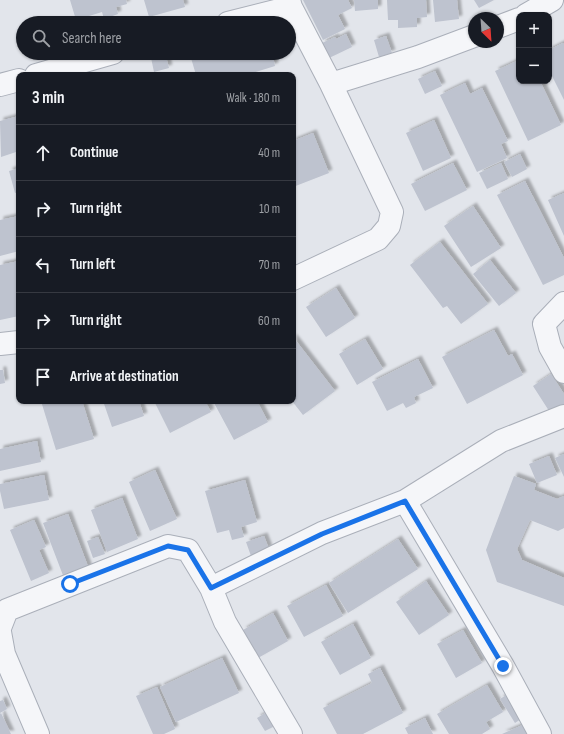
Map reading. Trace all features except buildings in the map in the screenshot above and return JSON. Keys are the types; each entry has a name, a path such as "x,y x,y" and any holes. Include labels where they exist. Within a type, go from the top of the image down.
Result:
{"street":[{"path":"531,12 552,0"},
{"path":"251,16 290,4 331,84 392,212 388,226 378,239 296,278"},
{"path":"504,25 516,20"},
{"path":"331,84 418,57 468,38"},
{"path":"46,72 88,60"},
{"path":"0,85 16,81"},
{"path":"564,303 544,324 550,347 564,372"},
{"path":"0,344 16,342"},
{"path":"211,588 322,534 405,501 501,441 564,416"},
{"path":"405,501 503,666 540,734"},
{"path":"0,628 7,610 168,546 188,550 211,588 225,622 291,734"},
{"path":"0,632 4,654 38,734"}],"route":[{"path":"70,584 168,546 188,550 211,588 322,534 405,501 503,666"}]}
